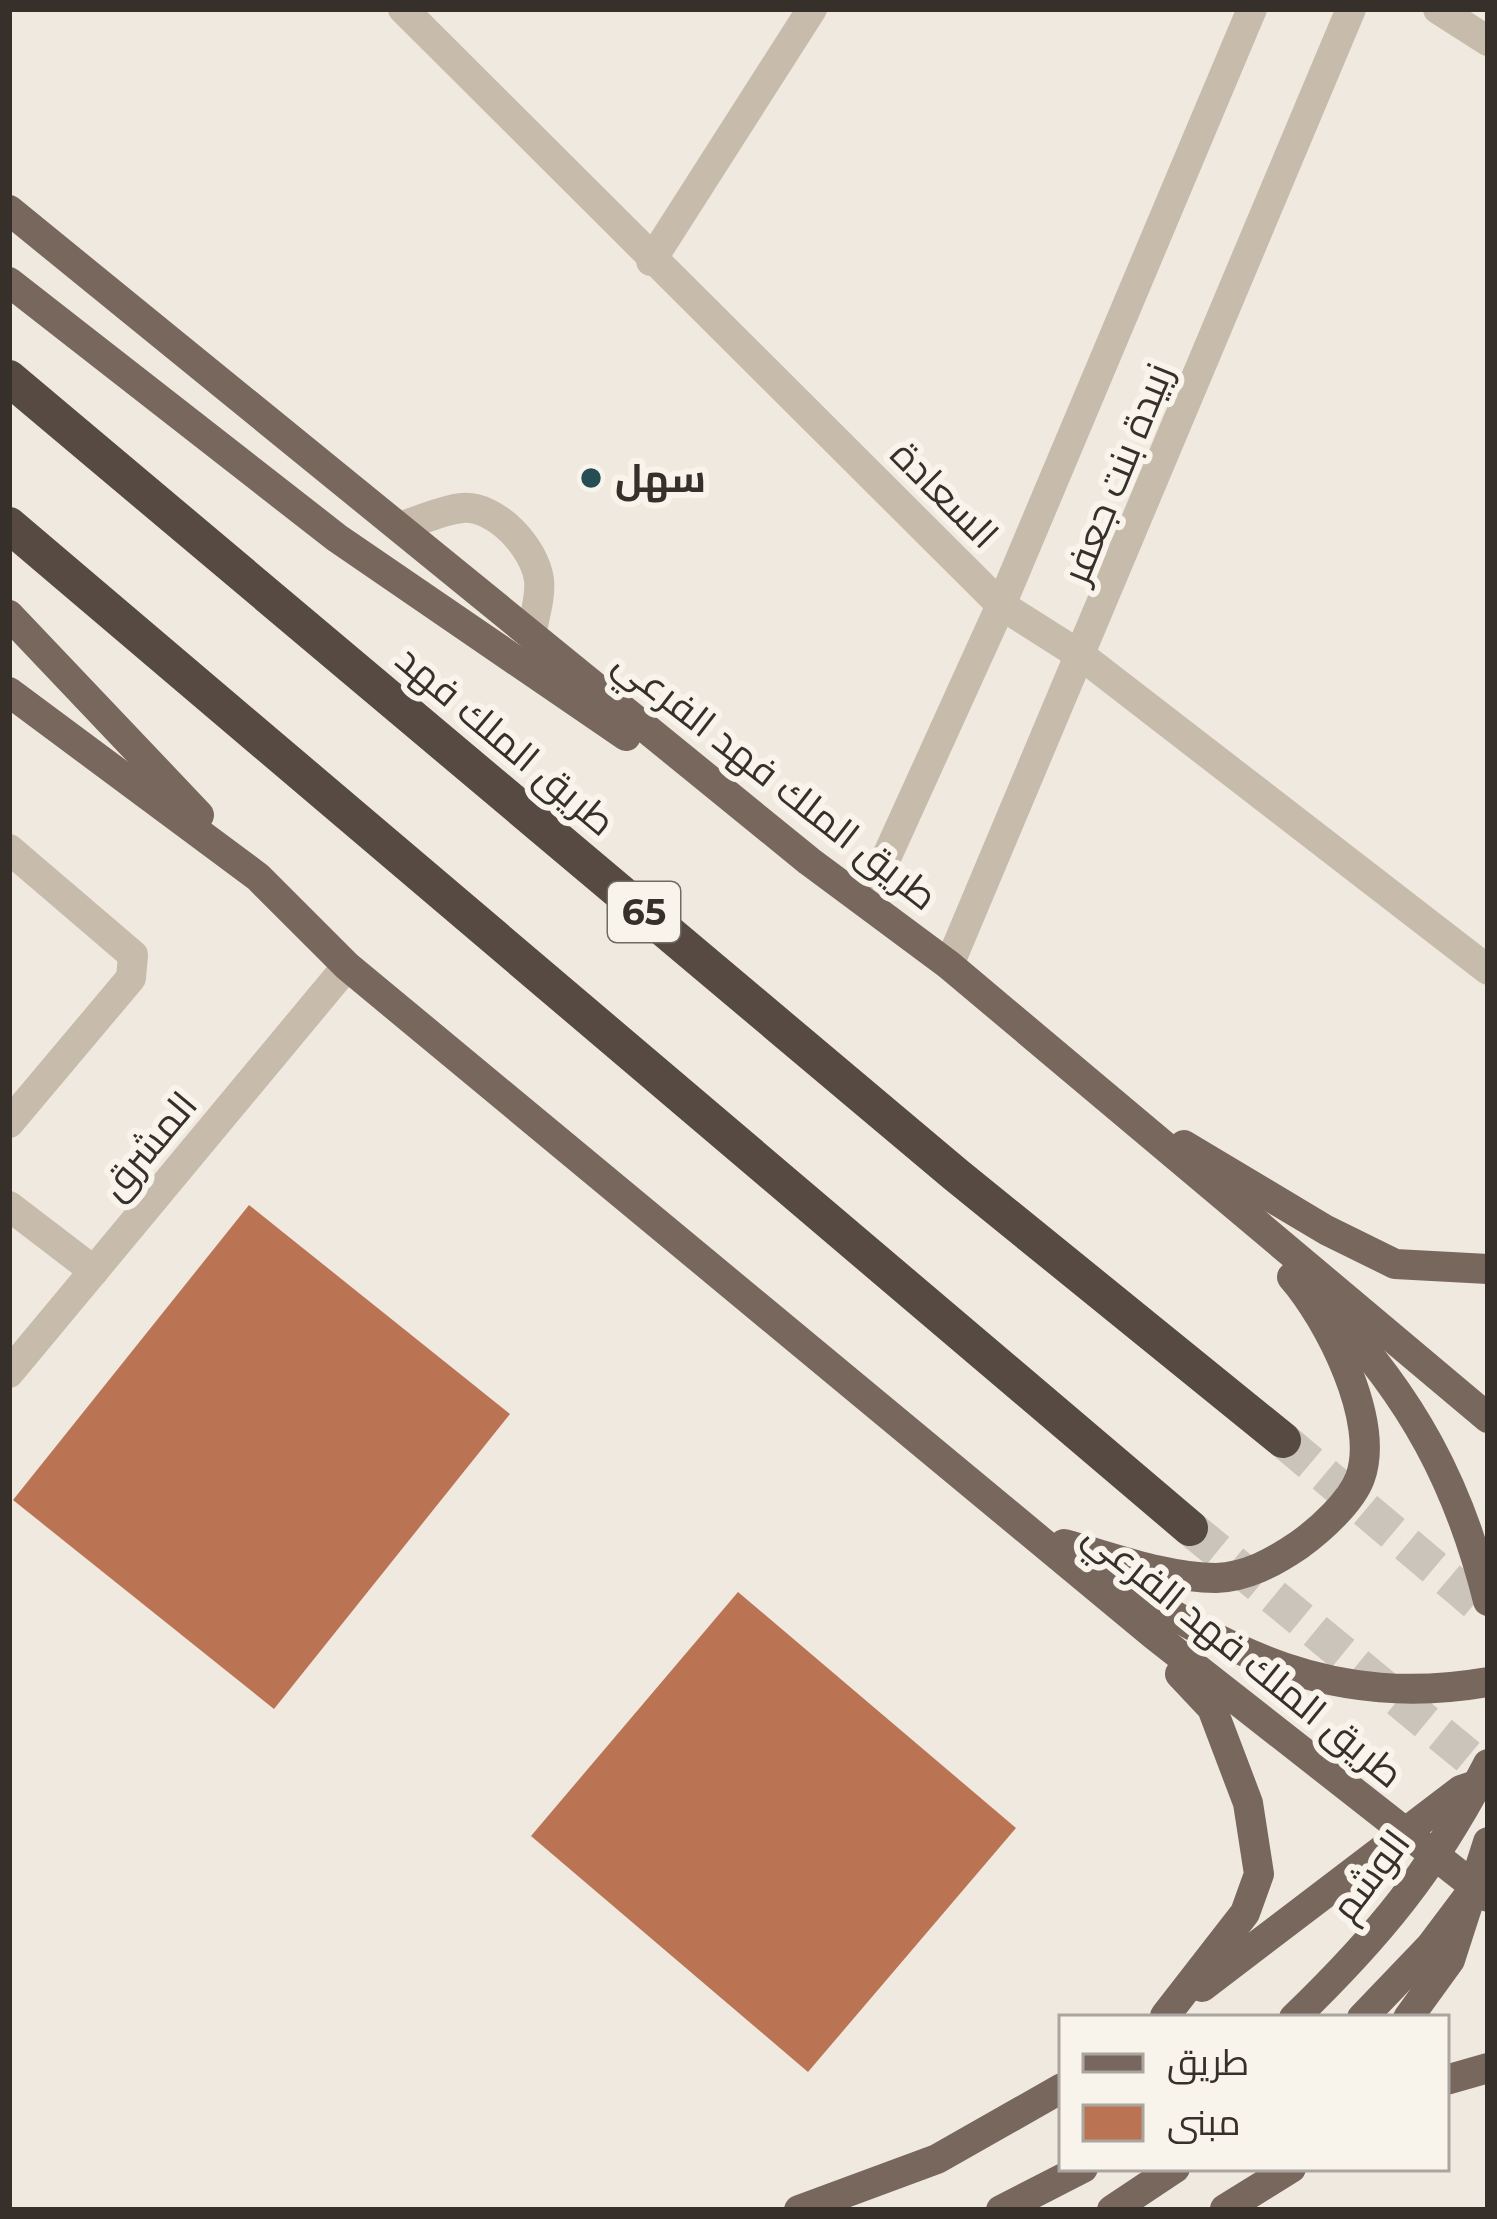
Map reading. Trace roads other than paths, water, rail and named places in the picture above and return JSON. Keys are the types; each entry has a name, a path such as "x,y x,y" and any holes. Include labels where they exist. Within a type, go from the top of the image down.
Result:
{"highway":[{"name":"طريق الملك فهد","path":"9,378 955,1174 1283,1440"},
{"path":"9,525 1190,1528"}],"main road":[{"name":"طريق الملك فهد الفرعي","path":"9,210 809,862 949,964 1488,1418"},
{"path":"9,281 338,538 809,862"},
{"path":"9,615 258,877"},
{"name":"طريق الملك فهد الفرعي","path":"9,692 258,877 347,966 1106,1595 1406,1832 1483,1884"},
{"path":"1106,1098 1326,1230 1395,1264 1488,1269"},
{"path":"1064,1544 1174,1573 1218,1578 1268,1566 1310,1537 1360,1478 1365,1434 1351,1384 1318,1307 1221,1196"},
{"path":"1221,1196 1373,1356 1427,1433 1474,1543 1488,1601"},
{"path":"895,1419 1064,1544 1202,1636 1278,1669 1372,1686 1488,1682"},
{"path":"1106,1595 1212,1708 1248,1803 1259,1874 1245,1913 1165,2015"},
{"name":"الوشم","path":"1297,2015 1379,1935 1454,1828 1488,1764"},
{"path":"1166,2015 1462,1790 1488,1781"},
{"path":"1410,2015 1450,1960 1483,1884 1488,1842"},
{"path":"1365,2015 1483,1884"},
{"path":"1449,2079 1488,2068"},
{"path":"800,2210 937,2159 1059,2090"},
{"path":"1001,2210 1077,2171"},
{"path":"1112,2210 1170,2171"},
{"path":"1225,2210 1266,2171"},
{"path":"1225,2210 1286,2171"}],"street":[{"name":"السعادة","path":"403,9 1001,605 1083,657 1488,970"},
{"path":"651,261 812,9"},
{"name":"زبيدة بنت جعفر","path":"867,900 1001,605 1252,9"},
{"name":"زبيدة بنت جعفر","path":"949,964 1083,657 1351,9"},
{"path":"1438,9 1488,41"},
{"path":"399,527 463,508 483,511 506,527 531,553 539,581 531,635"},
{"path":"9,849 134,955 131,979 9,1123"},
{"name":"المشرق","path":"9,1372 347,966"},
{"path":"9,1206 94,1271"}],"tunnel":[{"path":"1283,1440 1488,1613"},
{"path":"1190,1528 1488,1773"}],"place":[{"name":"سهل","path":"591,478"}]}
